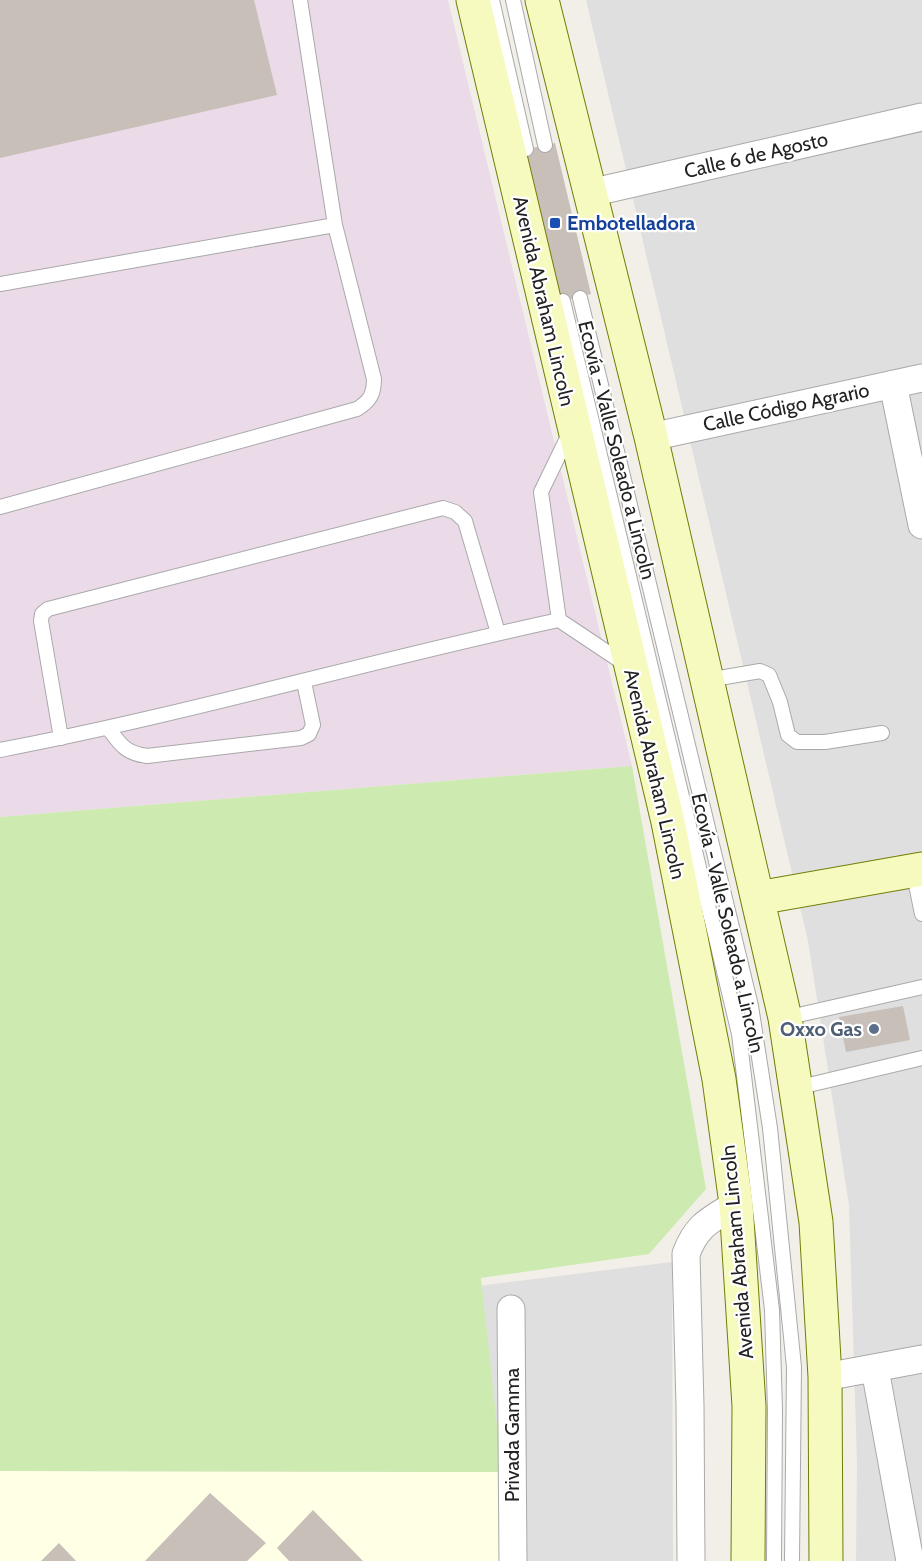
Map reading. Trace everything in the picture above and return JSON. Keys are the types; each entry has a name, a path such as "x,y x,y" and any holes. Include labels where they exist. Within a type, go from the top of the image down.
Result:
{"main road":[{"name":"Avenida Abraham Lincoln","path":"473,0 668,822 719,1079 736,1204 749,1406 748,1561"},
{"path":"542,0 651,437 785,1018 816,1222 825,1377 826,1561"},
{"path":"758,898 918,869"}],"street":[{"name":"Calle 6 de Agosto","path":"590,193 922,117"},
{"name":"Calle Código Agrario","path":"651,437 922,378"},
{"path":"893,384 922,525"},
{"path":"691,1561 686,1254 692,1237 703,1225 736,1204"},
{"name":"Privada Gamma","path":"511,1309 513,1561"},
{"path":"825,1377 922,1359"},
{"path":"875,1368 910,1561"}],"lane":[{"path":"0,507 357,409 368,402 374,389 374,379 335,225 300,0"},
{"path":"492,0 526,149"},
{"path":"513,0 545,145"},
{"path":"0,284 335,225"},
{"name":"Ecovía - Valle Soleado a Lincoln","path":"580,298 751,1006 770,1128 794,1367 792,1561"},
{"path":"563,301 739,1034 772,1310 775,1410 774,1561"},
{"path":"559,620 541,492 573,425"},
{"path":"61,738 41,621 42,614 48,609 443,508 455,512 465,522 498,633"},
{"path":"0,750 108,728 559,620 632,668"},
{"path":"708,681 760,671 769,675 780,702 788,735 797,742 825,742 882,733"},
{"path":"108,728 124,749 147,756 301,738 309,734 313,725 304,682"},
{"path":"918,869 922,914"},
{"path":"785,1018 922,987"},
{"path":"796,1088 922,1058"}],"shaded area":[{"path":"0,0 448,0 632,766 0,817"},
{"path":"586,0 922,0 922,1561 856,1561 857,1463 849,1205 808,941"},
{"path":"672,1262 673,1561 0,1561 0,1345"},
{"path":"0,1471 502,1472 504,1561 0,1561"}],"green space":[{"path":"632,766 706,1189 649,1254 481,1278 502,1472 0,1471 0,817"}],"building":[{"path":"0,0 254,0 277,95 0,158"},
{"name":"Embotelladora","path":"555,143 591,294 555,303 519,151"},
{"name":"Oxxo Gas","path":"903,1006 910,1040 846,1052 839,1017"},
{"path":"210,1493 266,1543 247,1561 145,1561"},
{"path":"313,1510 363,1561 289,1561 277,1548"},
{"path":"59,1543 76,1561 41,1561"}],"place":[{"name":"Embotelladora","path":"555,223"},
{"name":"Oxxo Gas","path":"874,1029"}]}
